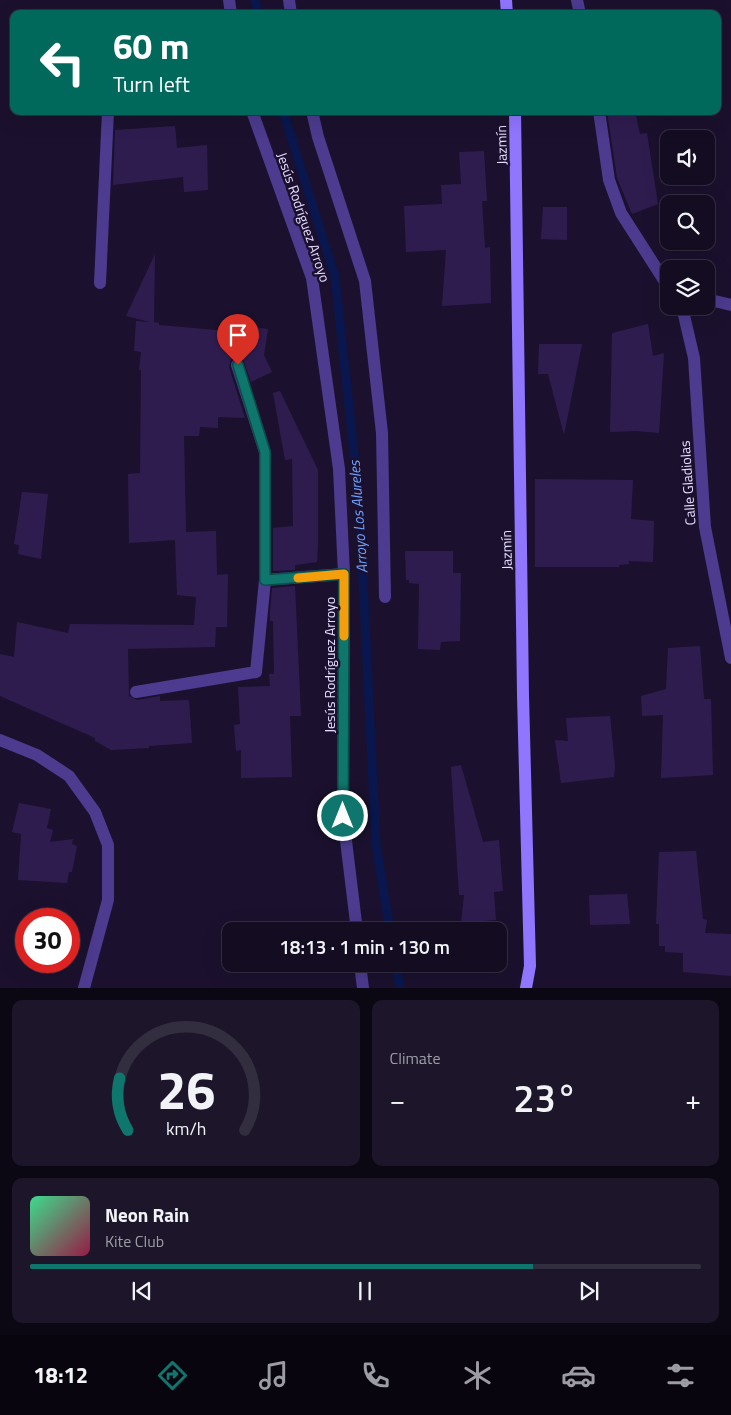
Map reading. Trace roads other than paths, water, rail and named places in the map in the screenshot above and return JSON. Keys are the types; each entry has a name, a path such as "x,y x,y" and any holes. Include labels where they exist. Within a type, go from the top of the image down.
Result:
{"main road":[{"name":"Jazmín","path":"515,115 523,695 530,966 526,988"}],"street":[{"path":"100,283 108,115"},
{"name":"Jesús Rodríguez Arroyo","path":"253,115 312,278 339,469 344,574 343,816 355,922"},
{"path":"313,115 318,137 365,281 382,433 385,597"},
{"path":"600,115 608,180 621,213 660,274"},
{"path":"715,301 731,305"},
{"name":"Calle Gladiolas","path":"684,315 694,358 705,527 731,658"},
{"path":"136,692 256,672 265,580 265,452 238,365"},
{"path":"265,580 344,574"},
{"path":"0,740 37,755 69,776 95,812 108,845 108,900 84,988"},
{"path":"361,972 363,988"}],"waterway":[{"name":"Arroyo Los Alureles","path":"255,0 257,10"},
{"name":"Arroyo Los Alureles","path":"284,115 335,277 359,500 376,844 389,922"},
{"name":"Arroyo Los Alureles","path":"397,972 400,988"}]}
